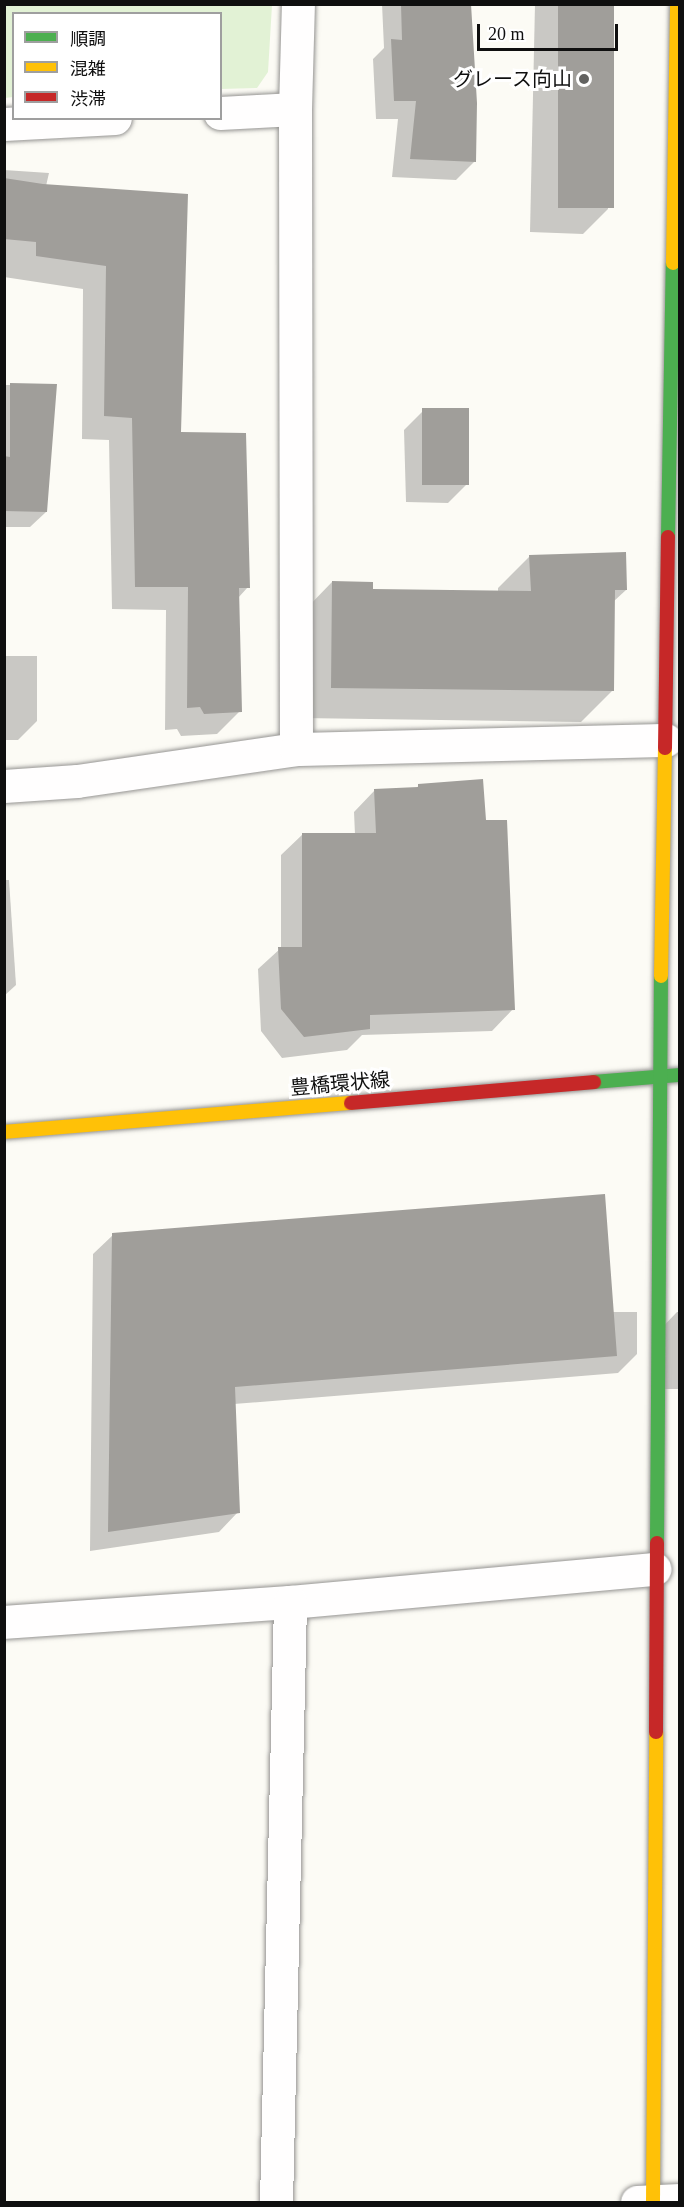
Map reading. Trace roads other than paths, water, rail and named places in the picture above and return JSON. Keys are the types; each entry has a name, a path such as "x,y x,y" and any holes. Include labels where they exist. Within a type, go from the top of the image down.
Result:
{"street":[{"path":"296,749 295,109 298,4"},
{"path":"656,2202 655,1569 659,1076 677,4"},
{"path":"222,113 295,109"},
{"path":"4,124 78,120"},
{"path":"4,786 77,781 296,749 666,740"},
{"name":"豊橋環状線","path":"4,1132 680,1075"},
{"path":"4,1622 290,1602 655,1569"},
{"path":"276,2202 290,1602"}],"place":[{"name":"グレース向山","path":"584,79"}]}
